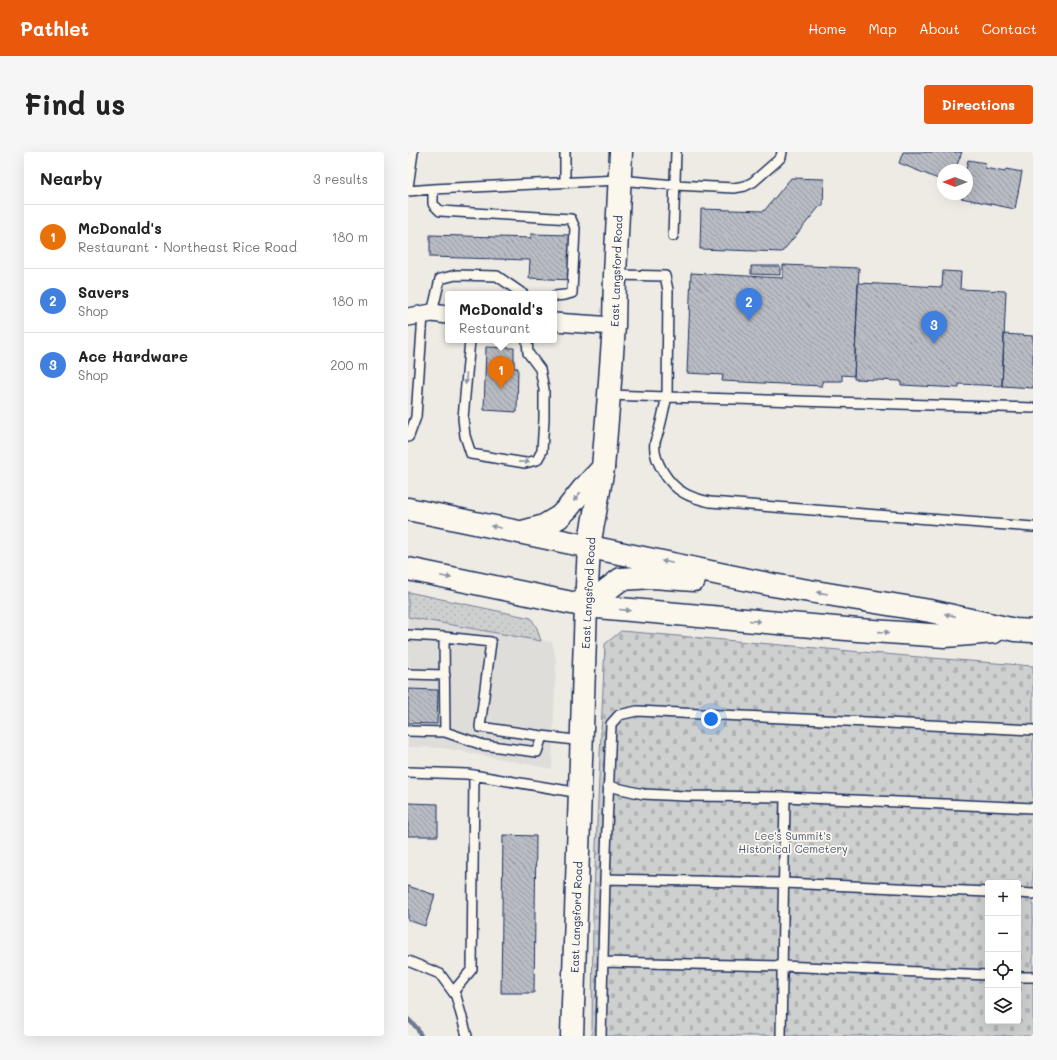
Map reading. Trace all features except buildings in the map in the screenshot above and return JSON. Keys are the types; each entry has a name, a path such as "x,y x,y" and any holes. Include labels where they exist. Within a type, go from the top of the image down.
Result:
{"main road":[{"name":"East Langsford Road","path":"572,1036 586,606 590,546 604,468 614,326 620,152"},
{"path":"522,532 544,526 559,517 583,489 604,468"},
{"path":"408,509 773,585 930,611 1024,631"},
{"path":"408,569 586,606 858,630 945,636 1024,631"},
{"path":"586,606 621,579 653,577 773,585"}],"street":[{"path":"557,322 614,326"}],"lane":[{"path":"408,187 413,152"},
{"path":"565,152 565,182"},
{"path":"673,236 676,152"},
{"path":"408,191 619,180 734,188 745,186 753,182 777,161 782,152"},
{"path":"433,189 432,204 440,211 571,219 575,228 572,293 557,296"},
{"path":"408,437 410,436 416,417 428,315 440,279 456,275 497,276 519,291"},
{"path":"615,275 665,276 668,290 666,397 659,432 655,442 656,456 661,469 672,483 683,493 696,499 718,502 1033,527"},
{"path":"470,343 463,418 465,436 471,454 525,464 536,460 542,451 544,419 544,389 540,369 528,353 527,343"},
{"path":"609,395 1033,408"},
{"path":"408,635 491,642 480,727 582,741"},
{"path":"444,637 445,732"},
{"path":"408,674 444,675"},
{"path":"601,1036 611,724 619,715 637,712 1033,730"},
{"path":"408,731 445,732 483,745 538,752 542,736"},
{"path":"408,772 467,774 580,794"},
{"path":"453,992 472,969 474,775"},
{"path":"608,786 643,794 657,795 785,797 1033,808"},
{"path":"781,1036 785,797"},
{"path":"605,878 784,883 985,892"},
{"path":"1021,893 1033,894"},
{"path":"408,961 440,974 456,996 467,1036"},
{"path":"603,962 782,966 985,976"},
{"path":"1021,977 1033,977"}],"shaded area":[{"path":"408,617 552,642 556,660 552,769 444,748 408,747"}],"green space":[{"path":"408,592 531,618 537,628 541,641 408,617"},
{"name":"Lee's Summit's Historical Cemetery","path":"621,631 1033,666 1033,1036 592,1036 593,913 605,644"}],"waterway":[{"path":"408,1019 417,1028 421,1036"}],"place":[{"name":"Savers","path":"749,321"},
{"name":"Ace Hardware","path":"934,344"},
{"name":"McDonald's","path":"501,389"}]}
